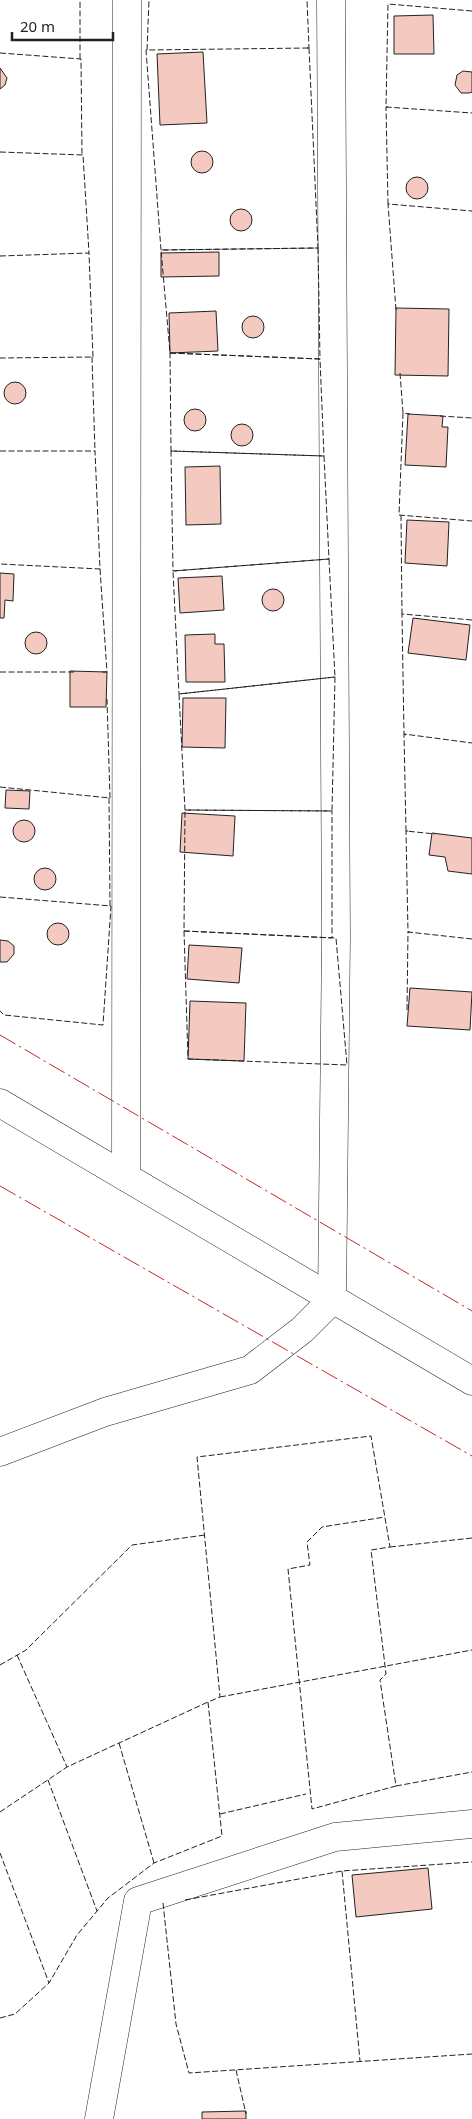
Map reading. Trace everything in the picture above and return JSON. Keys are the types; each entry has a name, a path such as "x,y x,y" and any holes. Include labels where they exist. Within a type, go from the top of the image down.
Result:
{"street":[{"path":"126,0 126,1178"},
{"path":"0,1452 105,1412 250,1370 302,1330 332,1300 336,938 331,0"},
{"path":"0,1103 472,1381"},
{"path":"98,2119 138,1901 335,1837 472,1824"}],"building":[{"path":"433,15 434,54 394,54 394,16"},
{"path":"203,52 207,123 160,125 157,54"},
{"path":"0,68 7,78 5,85 0,89"},
{"path":"463,71 472,72 472,92 461,93 455,85 457,75"},
{"path":"198,151 206,151 213,158 213,166 206,173 198,173 191,166 191,158"},
{"path":"413,177 421,177 428,184 428,192 421,199 413,199 406,192 406,184"},
{"path":"237,209 245,209 252,216 252,224 245,231 237,231 230,224 230,216"},
{"path":"219,252 219,276 161,277 161,253"},
{"path":"396,308 449,309 448,376 395,375"},
{"path":"216,311 218,351 170,353 169,313"},
{"path":"249,316 257,316 264,323 264,331 257,338 249,338 242,331 242,323"},
{"path":"11,382 19,382 26,389 26,397 19,404 11,404 4,397 4,389"},
{"path":"191,409 199,409 206,416 206,424 199,431 191,431 184,424 184,416"},
{"path":"408,414 443,416 442,427 448,427 446,467 405,465"},
{"path":"238,424 246,424 253,431 253,439 246,446 238,446 231,439 231,431"},
{"path":"220,466 221,524 186,525 185,467"},
{"path":"407,520 449,522 447,566 405,563"},
{"path":"0,573 14,574 13,601 5,600 4,618 0,618"},
{"path":"222,576 224,610 180,613 178,578"},
{"path":"269,589 277,589 284,596 284,604 277,611 269,611 262,604 262,596"},
{"path":"413,618 470,625 466,660 408,653"},
{"path":"32,632 40,632 47,639 47,647 40,654 32,654 25,647 25,639"},
{"path":"215,634 215,644 224,644 225,682 186,682 185,635"},
{"path":"70,671 107,672 106,707 70,707"},
{"path":"183,698 226,698 225,748 182,747"},
{"path":"6,790 30,791 29,809 5,808"},
{"path":"182,813 235,816 233,856 180,852"},
{"path":"20,820 28,820 35,827 35,835 28,842 20,842 13,835 13,827"},
{"path":"432,833 472,838 472,874 448,871 445,857 429,855"},
{"path":"41,868 49,868 56,875 56,883 49,890 41,890 34,883 34,875"},
{"path":"54,923 62,923 69,930 69,938 62,945 54,945 47,938 47,930"},
{"path":"0,940 8,941 14,946 14,954 7,962 0,962"},
{"path":"189,945 242,948 239,983 187,979"},
{"path":"410,988 472,992 470,1030 407,1026"},
{"path":"190,1001 246,1003 244,1061 188,1059"},
{"path":"428,1868 432,1909 356,1917 352,1875"},
{"path":"246,2111 246,2119 202,2119 202,2112"}],"fence":[{"path":"80,0 80,59"},
{"path":"147,50 149,0"},
{"path":"307,0 309,48 307,48"},
{"path":"472,11 388,4 386,107 472,113"},
{"path":"309,48 318,248 161,250 146,50 309,48"},
{"path":"0,53 81,59 82,155"},
{"path":"388,107 386,107 388,204 390,204"},
{"path":"0,152 83,155 89,253"},
{"path":"396,310 388,204 472,211"},
{"path":"318,248 320,359 170,353 161,250 318,248"},
{"path":"0,256 89,253 93,357 0,358"},
{"path":"170,353 320,359 324,456 171,451 170,353"},
{"path":"92,357 95,451"},
{"path":"400,373 403,413 410,414"},
{"path":"403,413 399,515 472,521"},
{"path":"440,416 472,418"},
{"path":"0,451 95,451 100,569 0,564"},
{"path":"171,451 324,456 329,559 173,571 171,451"},
{"path":"401,515 402,614"},
{"path":"329,559 335,677 179,694 173,571 329,559"},
{"path":"100,569 107,672 102,672"},
{"path":"472,620 402,614 404,734 472,743"},
{"path":"0,672 74,672"},
{"path":"335,677 332,811 185,810 179,694 335,677"},
{"path":"0,787 110,798 107,699"},
{"path":"406,735 404,734 406,831 435,834"},
{"path":"109,798 110,906"},
{"path":"185,810 332,811 332,938 184,931 185,810"},
{"path":"408,831 406,831 408,932 472,939"},
{"path":"0,897 111,906 103,1025 4,1015 0,1011"},
{"path":"184,931 336,938 347,1065 188,1059 184,931"},
{"path":"407,1010 408,932 410,932"},
{"path":"0,2018 15,2014 49,1983 77,1935 108,1898 154,1863 222,1836 208,1702 220,1697 197,1457 371,1436 390,1547 371,1550 386,1674 380,1680 396,1786 312,1809 288,1569 310,1565 307,1542 322,1527 385,1517"},
{"path":"0,1665 26,1650 132,1545 205,1535"},
{"path":"390,1547 472,1538"},
{"path":"220,1697 472,1650"},
{"path":"17,1655 67,1767"},
{"path":"0,1812 67,1767 208,1702"},
{"path":"119,1743 154,1863"},
{"path":"396,1786 472,1772"},
{"path":"48,1780 97,1911"},
{"path":"220,1814 306,1794"},
{"path":"0,1853 49,1983"},
{"path":"185,1900 342,1871 472,1862"},
{"path":"342,1871 360,2061"},
{"path":"163,1903 176,2024 189,2073 472,2054"},
{"path":"236,2070 246,2114"}],"power":[{"path":"0,1035 472,1311"},
{"path":"0,1186 472,1456"}]}
